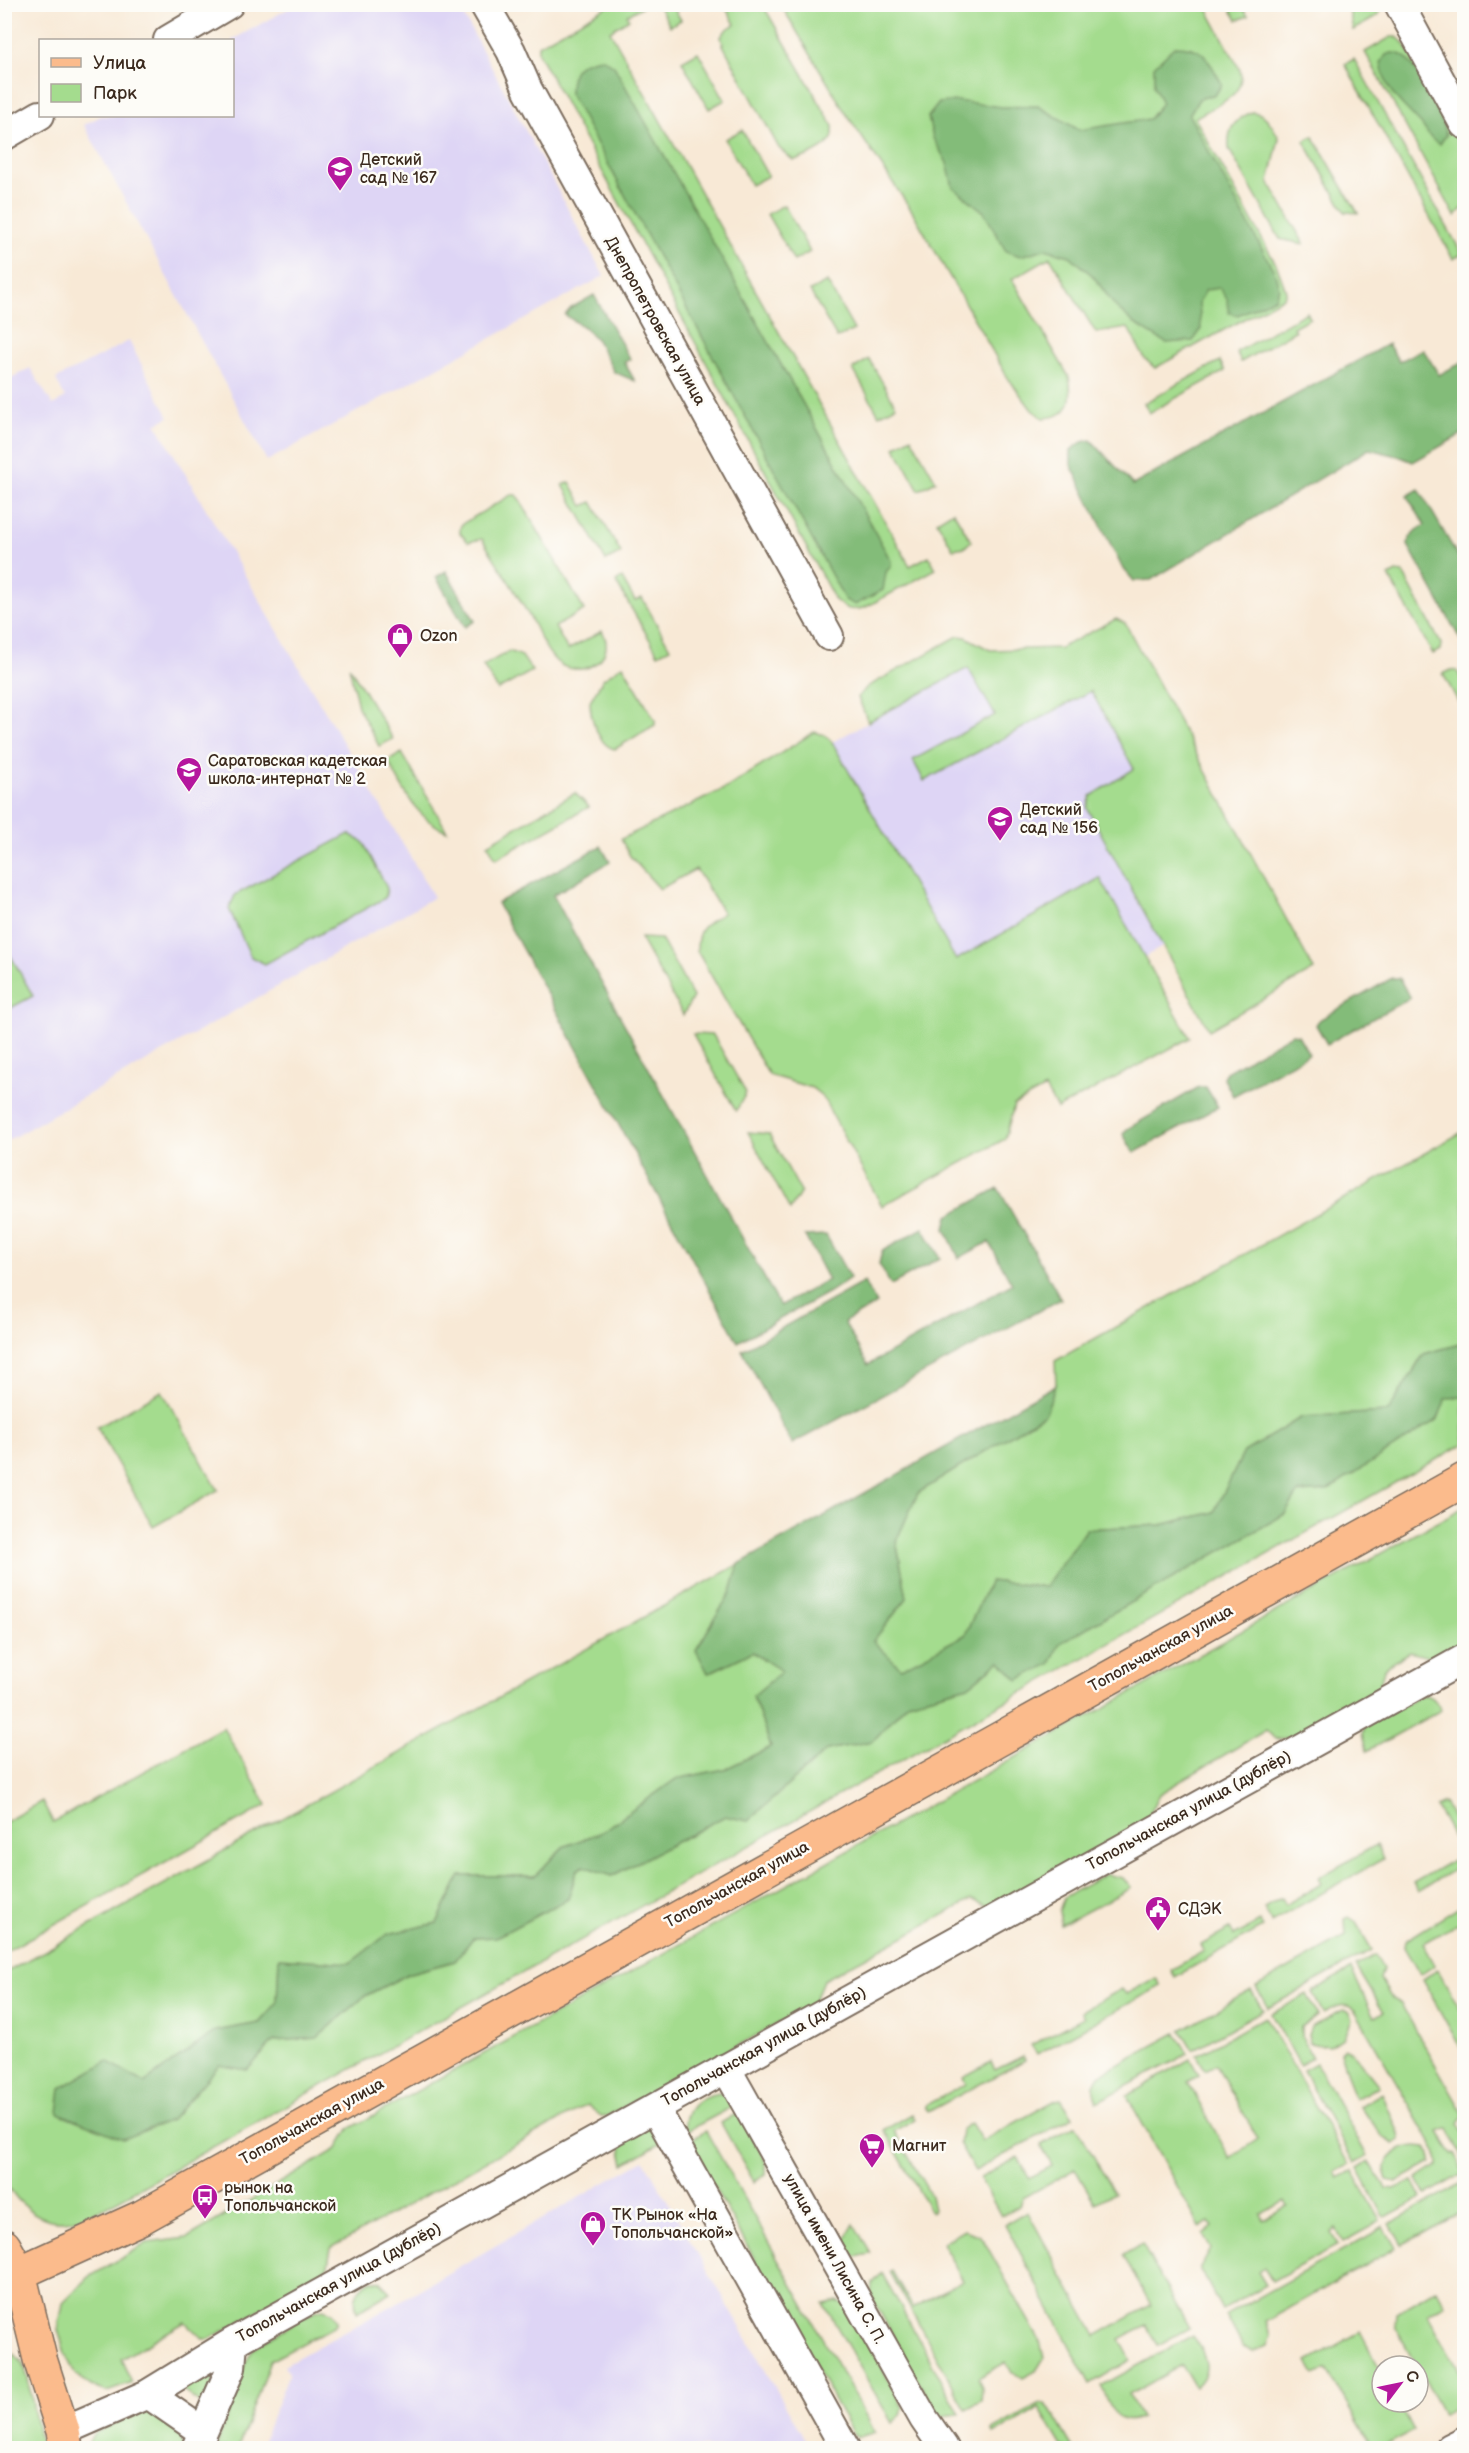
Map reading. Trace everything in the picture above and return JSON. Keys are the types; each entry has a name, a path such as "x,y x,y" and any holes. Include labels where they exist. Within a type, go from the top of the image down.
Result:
{"main road":[{"name":"Топольчанская улица","path":"9,2267 142,2217 1464,1480"},
{"path":"9,2267 64,2440"}],"street":[{"path":"170,39 229,4"},
{"name":"Днепропетровская улица","path":"484,4 511,51 528,90 829,636"},
{"path":"1399,4 1464,124"},
{"path":"4,136 39,116"},
{"name":"Топольчанская улица (дублёр)","path":"64,2440 148,2394 233,2342 1464,1659"},
{"name":"улица имени Лисина С. П.","path":"726,2068 924,2419 944,2448"},
{"path":"654,2108 844,2448"},
{"path":"148,2394 200,2440 231,2368 233,2342"},
{"path":"1450,2448 1464,2441"}],"shaded area":[{"name":"Детский сад № 167","path":"295,5 458,5 604,276 267,461 84,125 99,117 234,117 234,39"},
{"name":"Саратовская кадетская школа-интернат № 2","path":"129,341 169,417 156,424 434,897 5,1142 4,382 30,368 53,405 65,398 56,379"},
{"name":"Детский сад № 156","path":"1105,653 1244,901 929,1078 755,784 968,668"},
{"name":"ТК Рынок «На Топольчанской»","path":"644,2160 810,2448 260,2448 289,2373 284,2365 379,2313"}],"green space":[{"path":"610,5 645,5 627,15 629,19 610,31 910,566 929,556 936,569 866,607 849,609 835,600 538,53 538,45"},
{"path":"658,5 672,5 681,20 670,26"},
{"path":"724,5 763,5 833,126 832,138 824,147 808,156 793,160 779,148 723,45 721,37 735,24"},
{"path":"781,5 1205,5 1240,70 1241,79 1234,94 1195,118 1277,266 1286,291 1284,297 1155,368 1145,359 1128,328 1096,333 1050,257 1012,279 1069,377 1071,393 1065,411 1043,418 1032,410 1008,378 912,211 847,115"},
{"path":"1228,5 1241,5 1248,16 1237,20"},
{"path":"1348,5 1383,5 1376,17 1353,30"},
{"path":"1391,37 1397,37 1405,44 1464,153 1464,207 1455,216 1365,52"},
{"path":"1175,46 1193,49 1205,56 1222,84 1216,94 1199,99 1189,115 1275,273 1279,288 1275,298 1238,315 1229,313 1227,299 1220,288 1206,290 1199,302 1201,330 1193,341 1166,343 1135,324 1115,306 1093,276 1070,256 1045,249 1020,256 1006,251 984,212 953,187 947,163 933,138 928,117 939,103 957,101 1002,107 1038,106 1079,130 1149,119 1162,103 1154,86 1154,66"},
{"path":"698,52 725,100 709,109 682,61"},
{"path":"1397,53 1407,59 1424,85 1446,135 1440,144 1430,137 1386,82 1381,63 1386,55"},
{"path":"602,58 614,66 891,561 891,566 886,572 883,590 855,605 845,600 570,94 573,72 587,61"},
{"path":"1354,59 1462,254 1453,259 1345,64"},
{"path":"1252,112 1262,115 1279,138 1269,182 1304,244 1280,239 1229,149 1229,136 1233,126"},
{"path":"742,130 768,176 751,185 725,139"},
{"path":"1313,136 1358,213 1345,212 1304,141"},
{"path":"784,205 810,252 794,261 767,214"},
{"path":"827,282 854,330 837,338 810,291"},
{"path":"594,295 630,359 624,362 635,381 614,372 597,340 585,328 565,315 571,308"},
{"path":"1307,312 1310,318 1293,327 1295,331 1241,362 1236,352"},
{"path":"1388,344 1399,362 1423,349 1439,375 1464,361 1464,433 1413,462 1369,449 1151,580 1134,581 1122,567 1071,465 1071,450 1082,442 1091,440 1133,485"},
{"path":"869,359 896,406 879,415 853,369"},
{"path":"1220,361 1225,371 1149,413 1144,403"},
{"path":"911,437 936,481 919,490 895,447"},
{"path":"570,482 583,506 592,502 621,553 606,561 563,485"},
{"path":"1419,489 1464,567 1464,646 1408,545 1411,535 1425,525 1407,496"},
{"path":"511,495 516,495 520,500 584,610 555,627 568,650 602,631 606,641 605,651 594,665 576,669 557,662 544,646 523,605 482,539 468,542 460,533 462,524"},
{"path":"953,511 971,541 965,547 953,549 937,521"},
{"path":"446,571 475,621 465,627 436,577"},
{"path":"1396,572 1403,573 1441,644 1440,650 1433,654 1389,576"},
{"path":"622,578 635,601 642,598 670,648 658,654 616,582"},
{"path":"1116,619 1125,623 1314,970 1209,1030 1087,808 1091,796 1134,769 1091,691 924,781 913,760 995,715 968,668 868,722 858,697 867,687 958,636 966,637 990,650 1060,648"},
{"path":"509,651 522,656 532,671 498,690 483,666"},
{"path":"623,665 655,720 655,725 615,749 604,742 596,730 590,701 603,679"},
{"path":"349,666 393,739 379,746 358,707"},
{"path":"1451,670 1457,671 1464,684 1464,712 1443,674"},
{"path":"814,732 825,735 832,742 956,960 1100,878 1190,1038 1057,1109 1045,1088 1014,1105 1005,1139 882,1206 822,1096 812,1088 769,1075 697,951 700,931 706,924 723,913 696,869 660,889 630,856 621,839 728,787"},
{"path":"402,753 447,831 427,819 405,792 388,761"},
{"path":"575,793 589,807 496,859 488,844"},
{"path":"349,834 363,842 387,888 385,898 265,964 251,957 229,909 235,895"},
{"path":"601,846 610,862 553,895 780,1306 828,1280 805,1236 826,1235 850,1278 738,1342 497,903"},
{"path":"640,938 661,939 693,997 683,1015"},
{"path":"4,944 33,996 5,1011 4,1011"},
{"path":"1392,978 1399,978 1410,998 1327,1044 1316,1025 1319,1020"},
{"path":"693,1034 713,1035 746,1093 736,1111"},
{"path":"1292,1034 1298,1035 1309,1054 1233,1096 1223,1077 1226,1072"},
{"path":"1199,1087 1206,1087 1218,1107 1134,1153 1123,1134 1127,1129"},
{"path":"1464,1131 1464,1343 1424,1354 1388,1412 1302,1417 1244,1452 1214,1512 1161,1525 1086,1529 1045,1587 990,1581 965,1635 901,1669 873,1641 907,1598 896,1541 918,1493 1045,1414 1056,1385 1055,1361"},
{"path":"748,1132 769,1134 801,1192 790,1210"},
{"path":"998,1188 1061,1299 792,1444 742,1350 864,1282 877,1304 844,1322 868,1365 1012,1284 989,1242 959,1258 945,1229 948,1216"},
{"path":"923,1228 940,1258 891,1285 879,1264 882,1251"},
{"path":"1464,1343 1464,1397 1446,1398 1438,1419 1327,1491 1298,1493 1285,1514 1060,1643 1050,1664 1018,1680 1000,1661 968,1686 908,1702 873,1741 827,1750 748,1821 725,1816 612,1876 584,1866 577,1870 568,1899 496,1937 473,1938 455,1961 410,1973 365,1996 317,2038 274,2041 247,2070 219,2065 171,2120 123,2139 58,2113 61,2088 108,2061 144,2083 216,2031 259,2023 277,2003 279,1958 350,1963 388,1934 437,1923 460,1876 535,1876 563,1847 602,1832 676,1779 725,1769 771,1747 753,1696 782,1671 752,1652 708,1673 696,1650 731,1592 739,1564 1056,1385 1045,1414 918,1493 896,1541 907,1598 873,1641 901,1668 965,1635 990,1581 1045,1587 1086,1529 1161,1525 1214,1512 1244,1452 1302,1417 1388,1412 1424,1354"},
{"path":"162,1391 218,1490 153,1527 97,1427"},
{"path":"1446,1397 1464,1397 1464,1444 118,2200 84,2217 68,2221 52,2220 37,2215 21,2203 5,2184 5,1973 739,1564 731,1592 696,1650 709,1673 752,1652 783,1671 753,1697 771,1747 725,1769 676,1779 602,1832 563,1847 535,1876 460,1876 437,1923 388,1934 350,1963 279,1958 277,2003 259,2023 216,2031 144,2083 171,2120 219,2065 247,2070 274,2041 317,2038 365,1996 410,1973 455,1961 473,1938 496,1937 568,1899 577,1870 584,1866 612,1876 725,1816 748,1821 827,1750 873,1741 908,1702 968,1686 1000,1661 1060,1643 1285,1514 1298,1493 1327,1491"},
{"path":"1464,1507 1464,1641 1432,1658 1410,1652 1385,1667 1378,1689 1289,1738 1275,1739 1266,1730 1159,1794 1146,1822 993,1908 971,1900 823,1980 813,2005 607,2116 601,2116 587,2105 331,2248 328,2265 321,2275 209,2339 203,2339 185,2322 121,2359 132,2383 107,2392 91,2386 75,2374 58,2330 63,2303 89,2277 147,2243 187,2238 337,2149 349,2129"},
{"path":"1422,1695 1433,1699 1441,1710 1367,1751 1363,1733 1365,1726"},
{"path":"223,1727 267,1805 5,1952 5,1822 42,1801 53,1822"},
{"path":"1444,1803 1464,1839 1464,1864 1418,1891 1413,1883 1460,1856 1461,1852 1436,1807"},
{"path":"1376,1845 1383,1859 1271,1922 1264,1908 1281,1898 1285,1905 1321,1884 1318,1878"},
{"path":"1106,1874 1123,1878 1131,1888 1061,1925 1059,1911 1064,1897"},
{"path":"1464,1904 1464,1920 1423,1943 1435,1965 1420,1975 1404,1947 1405,1941"},
{"path":"1349,1917 1355,1921 1372,1950 1268,2008 1256,1987 1346,1936 1345,1919"},
{"path":"1260,1922 1263,1927 1175,1977 1171,1970 1204,1951 1201,1945 1230,1929 1234,1936"},
{"path":"1375,1955 1383,1969 1380,1979 1392,1999 1401,2004 1464,2115 1459,2123 1464,2132 1464,2161 1449,2128 1439,2132 1453,2155 1455,2154 1464,2173 1426,2195 1417,2179 1438,2165 1437,2153 1356,2012 1345,2005 1323,2013 1312,1992 1351,1969 1374,2017 1384,2012 1356,1966"},
{"path":"1438,1970 1464,2016 1464,2054 1422,1979"},
{"path":"1156,1978 1161,1986 1037,2054 1031,2045 1084,2017 1081,2011 1122,1989 1126,1994"},
{"path":"1251,1990 1263,2010 1193,2050 1181,2030"},
{"path":"1307,1994 1318,2016 1301,2027 1301,2035 1312,2058 1300,2065 1271,2014"},
{"path":"1343,2010 1348,2011 1352,2019 1344,2038 1329,2046 1310,2043 1308,2035 1311,2027"},
{"path":"1265,2017 1349,2165 1335,2172 1338,2178 1353,2171 1381,2221 1343,2242 1336,2229 1331,2233 1338,2245 1272,2281 1264,2268 1258,2272 1266,2285 1222,2310 1200,2268 1211,2248 1203,2234 1213,2227 1210,2222 1200,2227 1127,2096 1190,2059 1199,2075 1188,2082 1230,2158 1258,2139 1216,2065 1205,2070 1197,2055","holes":["1285,2201 1288,2207 1264,2220 1261,2214"]},
{"path":"1176,2033 1188,2054 1097,2102 1094,2088 1099,2075"},
{"path":"1344,2048 1352,2052 1379,2086 1355,2099 1340,2052"},
{"path":"1023,2056 1025,2060 928,2112 925,2106 966,2084 963,2077 991,2062 995,2070"},
{"path":"1316,2063 1367,2156 1354,2163 1303,2070"},
{"path":"719,2093 729,2097 736,2105 685,2132 686,2117 693,2105 704,2097"},
{"path":"1382,2093 1399,2134 1400,2140 1394,2144 1383,2137 1360,2106"},
{"path":"1061,2099 1073,2117 975,2171 959,2143 961,2130 971,2123 982,2141"},
{"path":"739,2112 766,2162 766,2175 754,2182 721,2123"},
{"path":"912,2114 915,2119 894,2131 931,2196 934,2209 931,2212 884,2130"},
{"path":"1076,2125 1114,2193 1095,2203 1075,2169 1023,2198 1019,2206 1001,2216 980,2178 1018,2157 1029,2178 1052,2166 1041,2145"},
{"path":"649,2128 665,2140 624,2164 621,2151 623,2142 638,2129"},
{"path":"706,2131 875,2432 859,2437 853,2434 688,2141"},
{"path":"1415,2146 1426,2147 1431,2153 1431,2163 1396,2182 1387,2180 1385,2173 1388,2161 1402,2149"},
{"path":"1369,2161 1386,2188 1393,2189 1413,2181 1422,2198 1385,2218 1358,2168"},
{"path":"1464,2182 1464,2211 1402,2245 1390,2224"},
{"path":"1027,2211 1096,2336 1151,2305 1123,2255 1142,2244 1189,2328 1158,2345 1146,2325 1120,2339 1131,2360 1090,2384 1005,2224"},
{"path":"854,2224 871,2254 854,2257 842,2245"},
{"path":"1384,2227 1396,2248 1265,2322 1271,2335 1267,2346 1253,2352 1243,2347 1226,2315"},
{"path":"964,2230 979,2235 985,2243 1040,2341 1044,2358 1036,2371 1023,2378 1012,2373 1006,2362 978,2378 982,2388 981,2401 966,2409 890,2272 892,2271 913,2308 963,2280 942,2243"},
{"path":"882,2273 960,2414 942,2416 934,2409 871,2296 872,2284"},
{"path":"372,2280 380,2281 391,2292 357,2312 355,2301 357,2292"},
{"path":"1437,2289 1445,2304 1428,2315 1464,2379 1464,2402 1443,2414 1430,2390 1430,2354 1410,2354 1395,2326 1396,2313"},
{"path":"837,2301 849,2306 903,2407 901,2415 892,2423 824,2304"},
{"path":"323,2309 332,2312 337,2321 335,2326 270,2361 238,2448 216,2448 246,2362 253,2349 312,2312"},
{"path":"1360,2332 1372,2354 1370,2354 1370,2414 1404,2414 1413,2431 1380,2448 1367,2448 1370,2446 1368,2440 1327,2369 1315,2374 1308,2361"},
{"path":"1193,2335 1206,2362 1205,2375 1201,2381 1195,2387 1182,2365 1129,2395 1141,2417 1132,2420 1120,2418 1111,2408 1101,2386"},
{"path":"5,2346 23,2363 41,2448 5,2448"},
{"path":"207,2373 213,2373 214,2381 205,2401 199,2403 182,2390 183,2385"},
{"path":"1040,2404 1045,2404 1050,2409 1073,2448 1063,2448 1039,2408 994,2434 992,2430"},
{"path":"143,2409 158,2410 179,2428 184,2448 86,2448 93,2434"}],"place":[{"name":"Детский сад № 167","path":"340,192"},
{"name":"Ozon","path":"400,659"},
{"name":"Саратовская кадетская школа-интернат № 2","path":"189,793"},
{"name":"Детский сад № 156","path":"1000,842"},
{"name":"СДЭК","path":"1158,1932"},
{"name":"Магнит","path":"872,2169"},
{"name":"рынок на Топольчанской","path":"205,2220"},
{"name":"ТК Рынок «На Топольчанской»","path":"593,2247"}]}
